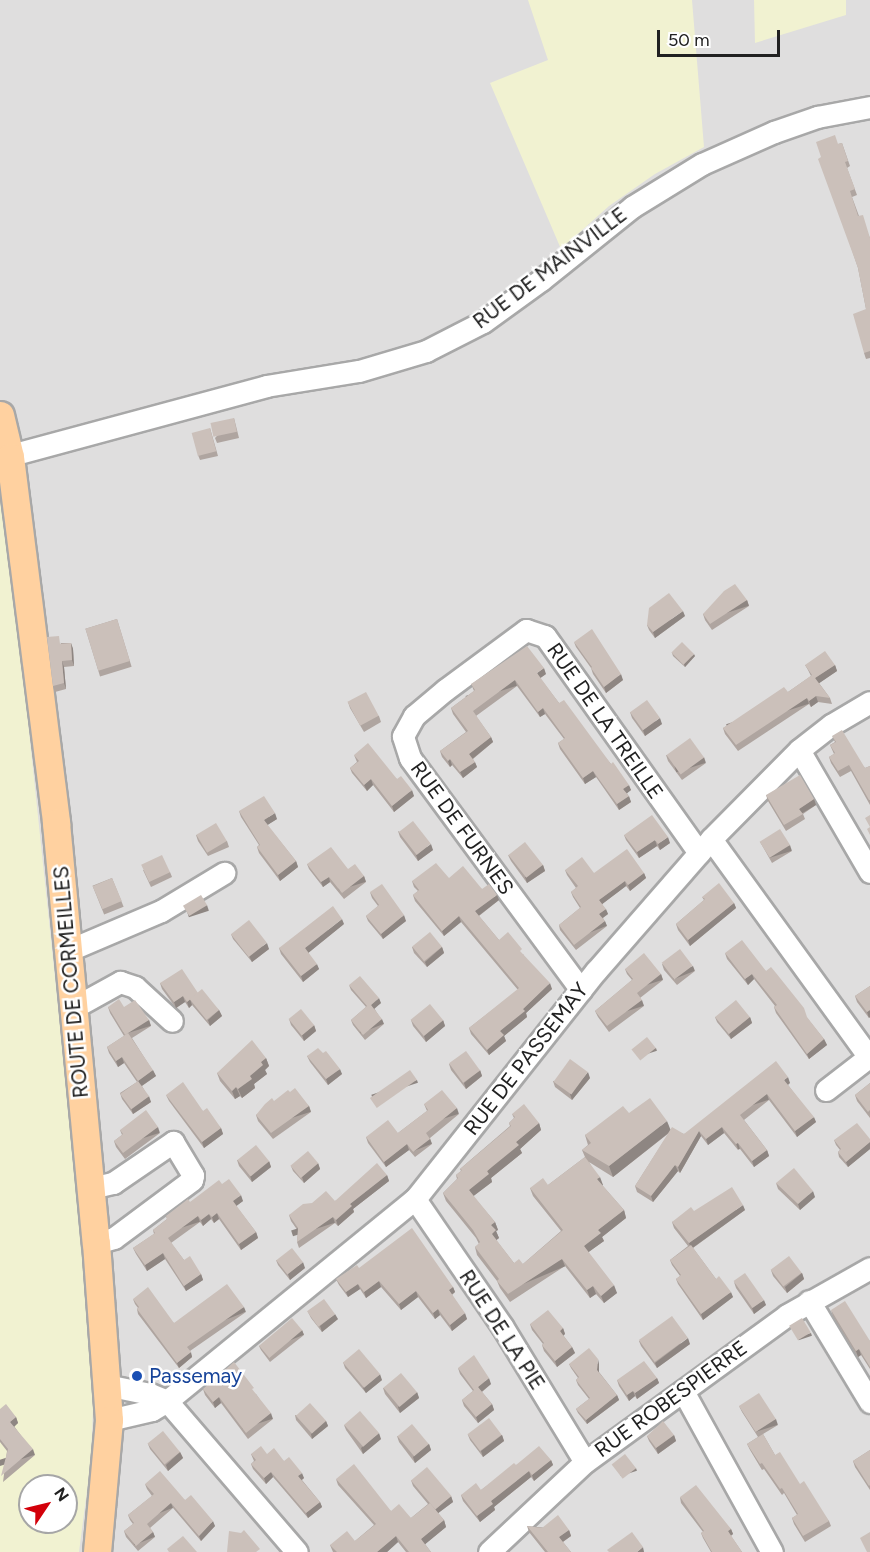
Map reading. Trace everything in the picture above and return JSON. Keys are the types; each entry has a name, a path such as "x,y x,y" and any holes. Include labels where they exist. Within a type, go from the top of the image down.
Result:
{"main road":[{"name":"ROUTE DE CORMEILLES","path":"0,415 56,822 96,1243 109,1420 97,1552"}],"street":[{"name":"RUE DE MAINVILLE","path":"5,457 266,386 359,370 426,351 483,322 541,280 632,207 702,164 774,132 817,117 870,107"},
{"name":"RUE DE LA TREILLE","path":"466,674 526,630 545,636 705,846"},
{"name":"RUE DE FURNES","path":"466,674 414,716 403,736 410,758 581,990"},
{"name":"RUE DE PASSEMAY","path":"109,1420 152,1410 167,1401 416,1199 581,990 705,846 799,750 831,725 870,702"},
{"path":"799,750 870,872"},
{"path":"705,846 869,1056 826,1090"},
{"path":"67,951 161,911 224,873"},
{"path":"73,1008 120,982 135,987 172,1022"},
{"path":"91,1188 112,1183 173,1142 193,1175 192,1180 114,1238 96,1243"},
{"name":"RUE DE LA PIE","path":"416,1199 502,1326 585,1462"},
{"name":"RUE ROBESPIERRE","path":"500,1548 585,1462 809,1301 870,1268"},
{"path":"809,1301 870,1402"},
{"path":"106,1385 150,1394 167,1401 297,1552"},
{"path":"683,1390 772,1552"}],"shaded area":[{"path":"0,0 870,0 870,1552 0,1552"}],"green space":[{"path":"528,0 692,0 704,147 655,174 609,206 561,249 490,83 548,60"},
{"path":"754,0 846,0 846,15 755,43"},
{"path":"0,486 4,493 95,1358 91,1460 79,1552 0,1552"}],"building":[{"path":"835,135 838,144 842,143 848,161 845,162 855,189 850,191 858,216 863,215 870,238 870,351 864,353 853,314 866,309 858,268 818,159 821,157 816,142"},
{"path":"234,418 237,432 213,437 211,423"},
{"path":"210,428 216,451 198,456 192,433"},
{"path":"735,584 747,600 710,624 703,614 724,591"},
{"path":"669,593 683,611 653,632 647,625 649,608"},
{"path":"117,619 130,661 98,671 85,629"},
{"path":"592,629 621,674 604,687 574,642"},
{"path":"59,636 60,644 71,643 72,660 62,661 64,683 53,686 47,637"},
{"path":"682,642 694,654 683,665 671,653"},
{"path":"527,646 544,668 537,673 559,703 564,700 629,785 623,789 629,796 617,804 593,771 583,778 558,743 565,738 543,708 538,712 515,680 473,711 491,737 469,754 475,762 460,772 440,751 468,731 451,708 475,690 471,684"},
{"path":"825,651 835,665 815,678 830,698 816,696 809,701 807,698 736,745 723,728 784,687 788,692 812,675 805,665"},
{"path":"366,692 379,716 360,726 347,702"},
{"path":"647,700 660,718 643,730 630,712"},
{"path":"842,730 865,768 870,766 870,800 849,765 838,771 829,757 835,753 830,745 836,742 832,736"},
{"path":"690,738 704,757 681,774 667,755"},
{"path":"368,743 397,779 401,776 412,790 392,806 371,779 364,785 350,768 359,761 354,755"},
{"path":"800,775 814,799 799,809 803,814 784,825 766,795"},
{"path":"264,796 275,813 264,820 296,861 278,875 257,847 260,845 239,811"},
{"path":"652,815 668,837 658,844 655,840 637,852 624,835"},
{"path":"870,815 870,827 865,818"},
{"path":"413,821 431,844 417,855 399,832"},
{"path":"216,823 227,841 207,853 196,835"},
{"path":"780,829 790,845 770,858 760,842"},
{"path":"525,842 543,865 526,878 508,855"},
{"path":"331,847 348,869 355,864 364,876 342,893 329,877 321,882 307,864"},
{"path":"627,849 644,873 628,885 625,881 599,900 606,909 599,914 605,921 574,945 559,925 581,907 571,892 578,886 565,870 582,857 594,873"},
{"path":"162,855 170,872 149,882 141,865"},
{"path":"436,863 449,878 463,866 482,889 489,884 497,895 475,911 499,940 508,932 522,949 520,951 550,983 523,1009 525,1011 500,1031 504,1035 487,1050 469,1028 519,988 459,916 442,931 413,895 419,890 412,881"},
{"path":"112,878 122,901 102,909 93,886"},
{"path":"719,883 734,903 688,940 676,924 705,899 702,897"},
{"path":"382,884 404,915 381,934 366,916 379,905 370,892"},
{"path":"201,895 207,905 189,916 183,906"},
{"path":"333,906 342,919 305,948 317,964 301,976 279,948"},
{"path":"249,920 267,943 249,957 231,934"},
{"path":"430,932 442,947 424,961 412,946"},
{"path":"742,940 766,971 771,967 776,973 804,1008 807,1017 824,1039 807,1054 774,1007 777,1005 752,974 745,979 725,953"},
{"path":"680,949 693,966 674,980 662,963"},
{"path":"644,953 661,974 637,993 642,1000 607,1026 595,1011 633,979 625,969"},
{"path":"182,969 198,993 187,1002 183,996 174,1002 160,983"},
{"path":"360,976 379,998 371,1005 382,1019 363,1035 351,1020 367,1006 349,985"},
{"path":"870,986 870,1010 867,1012 855,996"},
{"path":"202,989 219,1010 207,1020 190,999"},
{"path":"119,999 124,1007 135,1000 149,1020 125,1035 108,1007"},
{"path":"736,1000 750,1017 729,1034 715,1017"},
{"path":"430,1004 443,1020 424,1036 411,1020"},
{"path":"301,1009 314,1025 302,1035 289,1019"},
{"path":"128,1033 153,1070 138,1081 122,1057 116,1061 107,1047"},
{"path":"647,1037 656,1048 640,1060 631,1050"},
{"path":"252,1040 266,1058 261,1062 263,1065 250,1076 252,1079 232,1091 217,1073"},
{"path":"318,1048 323,1053 326,1051 340,1069 326,1079 307,1056"},
{"path":"466,1051 480,1070 463,1083 449,1063"},
{"path":"570,1059 588,1072 571,1095 554,1082"},
{"path":"776,1061 788,1077 784,1080 814,1117 795,1131 767,1094 740,1115 767,1150 752,1161 722,1127 706,1139 699,1131 678,1167 675,1165 651,1196 635,1186 672,1127 684,1134"},
{"path":"410,1070 417,1080 377,1108 370,1098"},
{"path":"138,1081 149,1096 131,1109 120,1094"},
{"path":"183,1082 203,1111 207,1108 221,1128 202,1142 166,1095"},
{"path":"870,1083 870,1110 868,1112 855,1095"},
{"path":"295,1088 309,1106 271,1133 256,1115 272,1098 274,1101 288,1090 290,1092"},
{"path":"442,1090 457,1108 426,1133 430,1139 413,1152 407,1144 384,1162 366,1137 388,1120 398,1133 428,1110 424,1104"},
{"path":"650,1098 667,1121 609,1166 582,1150 591,1143 585,1135 623,1106 629,1113"},
{"path":"524,1104 539,1123 516,1142 519,1145 487,1171 489,1174 469,1190 495,1222 491,1225 496,1230 492,1234 514,1263 519,1259 523,1264 563,1230 530,1188 543,1178 548,1185 585,1157 600,1177 597,1179 624,1210 598,1230 601,1233 584,1246 614,1285 601,1296 593,1286 587,1290 562,1259 508,1294 475,1247 480,1242 473,1230 443,1193 458,1178 456,1175 462,1170 460,1169 511,1126 509,1123 515,1117 512,1114"},
{"path":"146,1110 158,1127 123,1153 114,1141 123,1134 120,1130"},
{"path":"857,1123 870,1142 846,1162 838,1152 841,1149 834,1140"},
{"path":"256,1145 269,1161 251,1176 237,1160"},
{"path":"308,1151 318,1163 301,1178 290,1166"},
{"path":"377,1163 387,1175 350,1204 352,1206 336,1220 333,1217 297,1242 298,1228 289,1215 303,1204 312,1203 326,1191 335,1201"},
{"path":"794,1168 813,1191 798,1204 776,1183"},
{"path":"229,1179 241,1195 233,1201 256,1232 239,1244 217,1213 212,1217 209,1214 201,1220 198,1216 168,1238 184,1260 190,1256 201,1274 184,1286 163,1253 145,1265 133,1248 155,1233 153,1230 167,1219 166,1216 188,1199 190,1202 219,1180 222,1184"},
{"path":"732,1187 743,1205 689,1243 672,1222 691,1207 694,1211"},
{"path":"412,1228 453,1287 449,1290 465,1313 450,1325 438,1309 433,1313 416,1291 399,1304 379,1281 364,1292 358,1284 346,1292 336,1279 357,1265 359,1268"},
{"path":"691,1245 716,1279 719,1276 731,1292 701,1314 676,1279 681,1275 670,1260"},
{"path":"292,1248 303,1262 287,1274 276,1260"},
{"path":"789,1256 802,1273 783,1287 771,1270"},
{"path":"745,1273 764,1300 752,1308 734,1281"},
{"path":"227,1284 244,1307 187,1347 191,1352 177,1363 137,1309 139,1307 133,1299 148,1287 174,1323"},
{"path":"324,1299 335,1314 318,1327 307,1311"},
{"path":"845,1301 870,1341 870,1367 859,1349 856,1351 831,1310"},
{"path":"548,1310 563,1328 560,1331 572,1347 555,1361 542,1345 544,1343 530,1324"},
{"path":"672,1316 688,1338 655,1362 639,1340"},
{"path":"292,1318 302,1330 269,1358 259,1346"},
{"path":"802,1318 811,1333 798,1340 789,1326"},
{"path":"589,1348 598,1359 597,1370 617,1395 586,1420 576,1409 590,1398 576,1380 579,1377 569,1364"},
{"path":"359,1349 380,1374 364,1388 343,1362"},
{"path":"474,1355 489,1378 478,1387 492,1404 476,1417 462,1400 474,1390 458,1368"},
{"path":"644,1361 657,1378 635,1393 633,1391 627,1395 617,1380"},
{"path":"234,1362 271,1413 246,1433 219,1397 213,1402 203,1389"},
{"path":"401,1373 417,1392 399,1407 383,1388"},
{"path":"759,1393 776,1419 756,1432 739,1406"},
{"path":"310,1403 326,1421 312,1434 296,1416"},
{"path":"6,1404 16,1417 10,1422 33,1449 1,1476 8,1449 0,1439 0,1409"},
{"path":"360,1411 379,1433 363,1447 344,1425"},
{"path":"489,1418 502,1435 480,1451 467,1434"},
{"path":"663,1421 674,1435 656,1448 647,1436"},
{"path":"412,1424 429,1444 414,1456 397,1436"},
{"path":"163,1431 180,1452 164,1465 147,1444"},
{"path":"763,1434 775,1455 780,1452 800,1484 804,1481 829,1521 803,1536 792,1518 798,1514 782,1488 780,1489 762,1463 760,1464 747,1444"},
{"path":"261,1446 267,1454 274,1448 284,1461 289,1457 302,1473 298,1476 320,1502 306,1513 271,1472 264,1478 251,1464 256,1460 251,1454"},
{"path":"539,1446 551,1460 532,1475 529,1471 491,1501 493,1504 477,1516 461,1495 476,1483 481,1490"},
{"path":"870,1450 870,1485 869,1486 853,1461"},
{"path":"625,1454 636,1468 623,1479 612,1464"},
{"path":"354,1464 391,1511 399,1504 411,1518 430,1503 444,1520 421,1539 431,1552 409,1552 396,1536 377,1552 337,1552 330,1545 347,1531 355,1541 376,1524 336,1479"},
{"path":"427,1467 451,1496 435,1510 411,1480"},
{"path":"160,1471 185,1500 191,1495 213,1521 199,1536 171,1503 147,1524 153,1532 136,1546 124,1531 134,1523 128,1515 154,1494 145,1484"},
{"path":"696,1485 731,1529 728,1531 742,1552 712,1552 701,1533 704,1531 680,1497"},
{"path":"558,1515 569,1530 559,1537 571,1552 548,1552 527,1526 542,1528"},
{"path":"244,1530 260,1549 256,1552 227,1552 229,1531 241,1533"},
{"path":"632,1532 643,1547 637,1552 609,1552 607,1550"},
{"path":"870,1532 870,1552 867,1552 860,1538"},
{"path":"183,1536 197,1552 169,1552 167,1549"}],"place":[{"name":"Passemay","path":"137,1376"}]}
